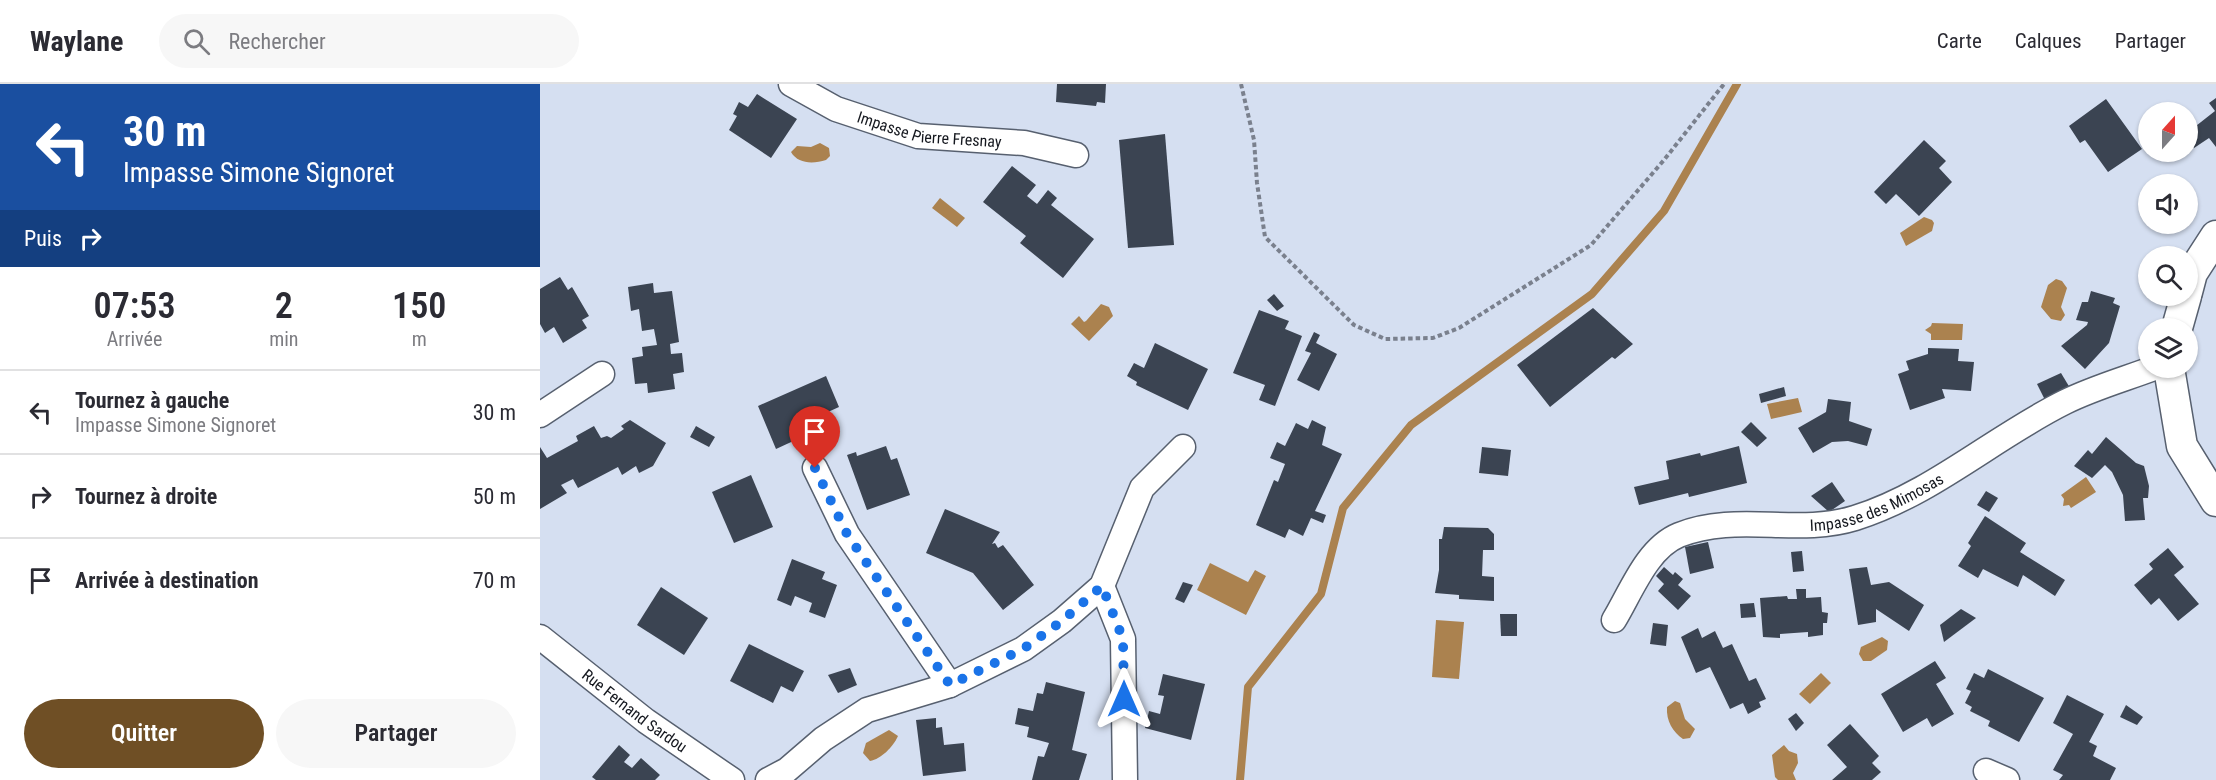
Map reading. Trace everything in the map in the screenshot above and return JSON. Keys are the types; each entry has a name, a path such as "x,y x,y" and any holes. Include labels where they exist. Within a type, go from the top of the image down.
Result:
{"street":[{"name":"Impasse Pierre Fresnay","path":"791,84 836,109 918,136 1024,143 1076,155"},
{"path":"2198,264 2216,236"},
{"path":"540,415 602,374"},
{"name":"Impasse des Mimosas","path":"1614,620 1653,554 1677,535 1718,524 1811,526 1854,518 1920,489 2065,402 2138,374"},
{"path":"2171,378 2182,446 2216,501"},
{"path":"768,780 787,770 823,739 867,710 950,685 1023,649 1062,621 1102,586 1143,488 1183,447"},
{"path":"815,468 847,534 950,685"},
{"path":"1102,586 1123,639 1125,780"},
{"name":"Rue Fernand Sardou","path":"540,638 646,721 732,780"}],"path":[{"path":"1241,84 1254,140 1257,183 1266,237 1353,325 1385,339 1433,338 1459,328 1591,245 1664,160 1724,84"}],"shaded area":[{"path":"820,143 829,148 830,156 826,160 806,162 798,159 791,152 797,146 811,147"},
{"path":"940,198 965,218 957,227 932,208"},
{"path":"1924,217 1934,223 1932,231 1906,246 1900,233"},
{"path":"2056,279 2062,281 2067,288 2061,307 2065,315 2061,321 2051,319 2041,307 2048,285"},
{"path":"1101,304 1109,307 1113,316 1089,341 1071,324 1079,316 1084,322 1086,321"},
{"path":"1932,323 1963,324 1962,340 1931,340 1931,334 1925,330"},
{"path":"1798,398 1802,412 1771,419 1767,404"},
{"path":"2086,477 2096,492 2071,508 2069,505 2063,506 2064,499 2061,495"},
{"path":"1210,563 1248,582 1255,570 1266,576 1246,615 1197,590"},
{"path":"1436,620 1464,622 1459,679 1432,677"},
{"path":"1882,637 1888,641 1887,650 1871,661 1863,661 1859,654 1861,647"},
{"path":"1821,673 1831,683 1810,704 1799,694"},
{"path":"1675,701 1680,703 1685,719 1695,729 1690,738 1683,739 1679,736 1669,721 1667,707"},
{"path":"889,730 898,736 896,740 882,755 870,761 863,753 866,743"},
{"path":"1784,745 1789,751 1797,754 1798,763 1793,773 1796,780 1778,780 1775,777 1772,755"}],"building":[{"path":"1057,84 1106,84 1105,103 1097,102 1096,106 1056,102"},
{"path":"757,94 797,119 771,158 729,130 737,116 733,114 739,102 748,107"},
{"path":"2216,98 2216,147 2209,138 2198,145 2198,124 2215,111 2209,103"},
{"path":"2106,99 2138,143 2138,152 2108,172 2085,140 2080,143 2069,126"},
{"path":"1165,134 1174,245 1128,248 1119,140"},
{"path":"1924,140 1946,161 1939,168 1952,182 1919,216 1896,194 1886,204 1874,192"},
{"path":"1012,166 1036,185 1027,196 1037,204 1048,190 1057,198 1051,205 1094,239 1063,278 1020,243 1026,236 983,202"},
{"path":"560,277 568,290 572,287 589,316 582,320 587,328 563,343 554,327 545,333 540,324 540,289"},
{"path":"653,283 654,293 672,291 679,342 670,344 671,354 682,353 684,372 673,374 675,389 648,393 647,383 635,384 632,358 643,356 642,347 657,345 654,329 642,331 639,309 631,311 628,287"},
{"path":"2091,291 2115,298 2113,303 2120,306 2109,343 2085,369 2061,346 2087,325 2088,322 2076,320 2082,302 2088,302"},
{"path":"1274,294 1284,306 1277,311 1267,300"},
{"path":"1593,308 1633,344 1615,359 1612,357 1550,407 1517,365"},
{"path":"1259,310 1289,321 1285,329 1302,336 1275,406 1259,400 1265,385 1233,373"},
{"path":"1314,332 1320,335 1316,343 1337,354 1319,391 1297,380 1311,353 1305,351"},
{"path":"1155,343 1208,369 1188,410 1136,385 1137,382 1127,376 1134,363 1144,368"},
{"path":"1928,348 1959,349 1958,361 1974,362 1971,391 1942,389 1945,398 1910,410 1898,374 1909,370 1906,361 1928,354"},
{"path":"2061,373 2070,388 2046,402 2037,384"},
{"path":"826,376 839,407 797,426 802,437 776,449 758,406"},
{"path":"1784,387 1786,396 1761,403 1759,394"},
{"path":"1828,399 1851,402 1849,421 1872,429 1867,446 1848,441 1832,442 1813,453 1798,428 1826,412"},
{"path":"630,420 666,443 653,466 639,473 636,466 622,475 618,467 578,488 573,479 561,485 567,493 540,509 540,447 547,458 578,441 576,436 594,426 601,438 607,436 611,438 624,429 621,426"},
{"path":"1312,420 1326,427 1322,445 1342,454 1315,511 1326,515 1323,523 1311,518 1303,536 1289,529 1285,538 1256,525 1274,480 1278,482 1285,464 1270,458 1277,442 1285,446 1296,423 1308,429"},
{"path":"1751,422 1767,438 1757,447 1741,432"},
{"path":"696,426 715,437 709,447 690,437"},
{"path":"2106,437 2136,463 2144,466 2149,486 2148,498 2143,498 2145,520 2125,521 2123,495 2112,472 2105,465 2092,478 2074,466 2088,450 2092,454"},
{"path":"886,446 891,460 897,458 910,495 867,510 847,455 856,452 857,456"},
{"path":"1739,446 1747,483 1689,497 1688,493 1639,505 1634,487 1669,479 1666,461 1700,453 1701,456"},
{"path":"1482,447 1511,450 1508,476 1479,473"},
{"path":"751,475 773,527 734,543 712,492"},
{"path":"1832,482 1845,501 1829,512 1811,496"},
{"path":"1986,491 1998,498 1989,512 1977,505"},
{"path":"945,509 1000,532 992,544 995,543 998,548 1003,545 1034,585 1003,610 973,573 926,553"},
{"path":"1985,516 2026,543 2020,552 2065,580 2055,596 2023,575 2018,587 1983,569 1978,578 1958,566 1971,546 1968,543"},
{"path":"1444,527 1488,528 1494,534 1494,550 1483,550 1482,576 1494,577 1494,601 1459,599 1459,595 1435,593 1439,570 1439,539 1442,539"},
{"path":"1708,542 1714,568 1690,574 1685,547"},
{"path":"2168,548 2184,567 2174,575 2199,604 2178,621 2159,598 2151,605 2134,585 2153,569 2149,564"},
{"path":"1802,551 1804,571 1793,572 1791,552"},
{"path":"792,559 825,572 822,579 837,585 825,618 809,612 812,603 795,596 791,606 777,600"},
{"path":"1664,567 1673,575 1675,572 1683,579 1678,585 1691,596 1678,610 1658,591 1664,584 1656,576"},
{"path":"1867,567 1871,585 1889,582 1924,605 1909,631 1876,609 1876,622 1858,625 1849,569"},
{"path":"1183,582 1193,585 1184,603 1175,599"},
{"path":"661,587 708,618 684,655 637,625"},
{"path":"1796,589 1806,589 1806,598 1821,597 1822,612 1828,613 1827,623 1823,623 1823,635 1808,637 1808,632 1780,634 1780,638 1763,637 1760,598 1787,596 1788,599 1797,599"},
{"path":"1754,603 1756,617 1741,618 1740,604"},
{"path":"1961,609 1976,618 1944,642 1940,625"},
{"path":"1500,614 1517,614 1517,636 1501,636"},
{"path":"1653,623 1668,625 1666,646 1650,644"},
{"path":"1698,628 1702,638 1715,631 1723,648 1732,644 1749,681 1756,678 1766,699 1759,702 1761,707 1748,714 1743,703 1730,709 1710,667 1696,673 1681,637"},
{"path":"749,644 804,671 793,692 781,686 773,703 730,681"},
{"path":"1935,661 1946,678 1936,684 1954,714 1932,727 1927,718 1903,732 1881,694"},
{"path":"850,668 857,685 838,693 828,675"},
{"path":"1988,669 2044,698 2019,742 1988,726 1990,721 1970,711 1972,707 1965,703 1971,691 1966,689 1974,673 1984,678"},
{"path":"1163,674 1205,684 1191,740 1145,728 1149,711 1160,714 1164,696 1158,695"},
{"path":"1046,682 1085,692 1072,750 1087,754 1079,780 1032,780 1038,756 1044,757 1049,743 1027,737 1029,727 1015,724 1018,708 1033,711 1037,693 1043,694"},
{"path":"2067,695 2104,714 2089,742 2097,746 2093,756 2116,768 2110,780 2059,780 2063,775 2053,770 2073,734 2053,723"},
{"path":"2126,705 2143,717 2137,725 2120,717"},
{"path":"1796,713 1804,723 1796,731 1788,719"},
{"path":"936,718 936,728 942,727 944,745 964,743 966,771 923,776 916,720"},
{"path":"1850,724 1879,756 1872,763 1881,772 1872,780 1832,780 1847,767 1827,745"},
{"path":"619,745 630,755 624,762 632,768 641,758 660,775 655,780 596,780 592,777"}],"waterway":[{"path":"1240,780 1248,687 1321,594 1343,508 1411,425 1592,294 1664,211 1737,84"}],"route":[{"path":"815,468 847,534 950,685 1023,649 1062,621 1102,586 1123,639 1124,699"}]}
